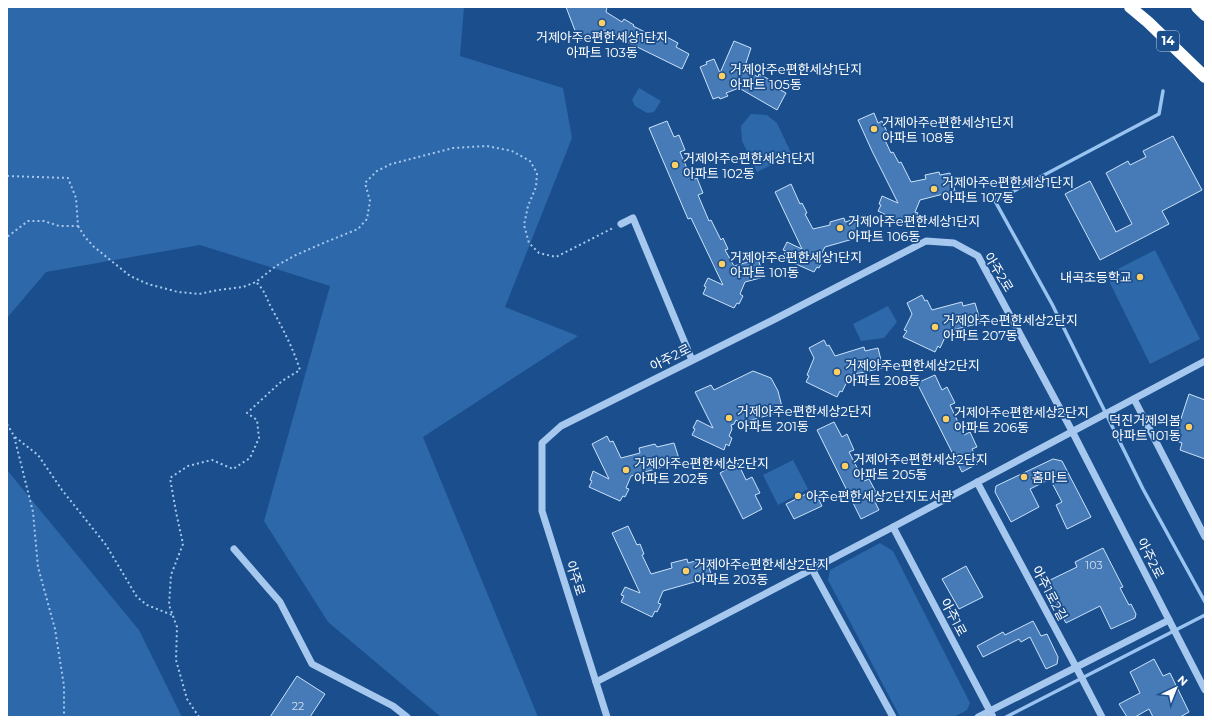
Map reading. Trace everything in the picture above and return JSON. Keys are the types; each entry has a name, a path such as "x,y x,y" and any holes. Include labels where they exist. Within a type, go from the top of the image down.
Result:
{"highway":[{"name":"14","path":"1130,7 1148,22 1205,77"},
{"path":"1197,7 1205,15"}],"street":[{"path":"621,224 633,218 692,360"},
{"name":"아주2로","path":"542,443 561,426 775,319 926,241 954,243 978,256 1072,431 1205,690"},
{"path":"596,682 893,527 1205,361"},
{"path":"1134,399 1205,537"},
{"name":"아주로","path":"542,443 542,511 607,717"},
{"name":"아주1로2길","path":"977,482 1102,717"},
{"name":"아주1로","path":"893,527 992,714"},
{"path":"234,549 280,602 312,664 393,706 407,717"},
{"path":"812,569 893,717"},
{"path":"978,717 992,714 1076,667 1169,620"}],"path":[{"path":"7,176 68,178 76,198 78,226 84,237 115,265 130,276 148,284 178,292 199,294 243,287 256,282 276,266 296,254 358,229 367,219 370,201 365,183 377,171 391,164 453,148 487,146 512,151 530,161 537,173 536,187 528,206 524,225 529,243 539,253 556,257 621,224"},
{"path":"7,237 28,221 44,221 59,226 78,226"},
{"path":"199,717 187,699 176,660 177,627 169,605 170,575 183,544 170,478 188,466 212,460 234,469 250,458 259,438 257,420 247,413 282,381 300,370 287,335 271,307 264,290 256,282"},
{"path":"7,424 14,436 33,512 38,567 55,629 64,686 64,717"},
{"path":"14,436 38,455 62,490 106,545 137,597 147,605 172,615"}],"shaded area":[{"path":"7,7 464,7 460,56 563,88 572,138 505,307 578,336 423,437 538,717 441,717 328,622 264,521 330,286 200,245 46,272 7,318"},
{"path":"639,88 661,101 654,112 647,113 635,106 632,100"},
{"path":"751,114 767,115 777,123 792,155 757,172 742,141 741,126"},
{"path":"1155,250 1200,339 1150,364 1106,275"},
{"path":"888,306 897,322 884,338 861,341 853,324"},
{"path":"793,460 808,489 778,505 763,475"},
{"path":"7,470 139,630 182,717 7,717"},
{"path":"880,543 893,551 970,703 967,710 954,717 900,717 828,580 830,570"}],"building":[{"path":"566,7 607,7 606,12 622,22 624,19 634,25 633,26 661,40 663,35 678,43 676,47 689,54 682,69 605,30 593,34 594,38 586,41 585,38 579,41"},
{"name":"거제아주e편한세상1단지 아파트 105동","path":"734,41 751,48 744,69 758,77 759,74 772,81 770,84 786,93 777,110 739,88 726,93 728,96 720,99 719,97 713,99 700,67 707,64 706,62 714,59 720,73"},
{"name":"거제아주e편한세상1단지 아파트 107동","path":"874,113 878,123 882,121 889,136 884,138 891,153 893,152 899,163 901,162 911,182 926,179 925,175 939,172 940,175 950,173 955,191 920,200 915,212 918,213 914,221 912,220 909,226 878,211 881,205 879,204 882,196 898,203 858,120"},
{"path":"667,121 674,137 679,135 685,150 680,152 692,180 697,178 703,193 698,195 709,221 711,220 721,240 723,238 728,249 725,250 734,266 758,259 764,277 745,282 740,294 743,296 739,304 737,303 734,308 703,294 706,287 704,286 708,278 723,285 691,218 688,219 649,128"},
{"path":"1173,136 1202,190 1162,211 1169,224 1100,260 1065,194 1090,181 1116,232 1132,224 1106,173 1128,161 1130,165 1146,157 1143,151"},
{"name":"거제아주e편한세상1단지 아파트 106동","path":"791,184 800,204 802,203 807,213 805,214 813,229 830,225 830,222 844,218 845,222 855,219 860,237 825,247 819,258 823,260 819,268 817,267 814,272 782,258 786,251 783,250 787,242 802,249 775,192"},
{"name":"거제아주e편한세상2단지 아파트 207동","path":"922,295 925,301 927,300 932,310 962,302 963,306 975,303 981,323 948,331 940,348 938,346 935,352 903,337 907,331 904,330 912,314 907,303"},
{"name":"거제아주e편한세상2단지 아파트 208동","path":"824,340 827,346 829,345 835,356 864,347 865,351 878,348 883,368 850,375 842,392 840,391 837,397 806,382 809,376 807,375 814,358 809,348"},
{"name":"거제아주e편한세상2단지 아파트 201동","path":"753,371 771,378 778,391 783,411 741,423 736,420 734,424 731,425 732,429 729,436 732,438 729,446 726,444 724,450 692,435 695,429 693,428 697,420 713,428 695,392 711,385 714,390"},
{"name":"거제아주e편한세상2단지 아파트 206동","path":"935,375 942,390 947,387 955,403 950,405 964,435 970,432 977,447 972,449 979,463 962,472 917,383"},
{"name":"덕진거제의봄 아파트 101동","path":"1189,394 1205,400 1205,459 1180,450 1182,443 1174,440"},
{"name":"거제아주e편한세상2단지 아파트 205동","path":"834,422 842,437 847,434 854,450 849,452 864,481 869,479 877,494 872,496 879,510 861,519 817,430"},
{"name":"거제아주e편한세상2단지 아파트 202동","path":"607,436 610,442 613,441 621,458 640,453 639,448 655,444 657,447 674,443 680,462 631,476 626,488 629,489 625,497 623,496 620,501 589,487 592,481 590,480 593,471 609,479 592,444"},
{"path":"1053,459 1062,461 1091,517 1067,529 1056,505 1062,502 1050,479 1030,489 1039,507 1011,522 995,492 996,486"},
{"path":"738,463 746,480 752,477 760,493 755,495 762,509 743,519 720,473"},
{"path":"814,490 822,506 794,519 786,504"},
{"name":"거제아주e편한세상2단지 아파트 203동","path":"628,526 637,545 640,544 644,554 642,555 651,574 672,568 671,563 687,559 688,563 706,558 712,577 663,591 658,603 661,604 657,612 655,611 652,617 621,602 624,596 621,595 625,587 640,593 612,533"},
{"path":"1103,548 1123,587 1120,588 1129,605 1131,604 1136,614 1135,618 1111,629 1100,606 1066,623 1046,582 1077,567 1075,562"},
{"path":"966,566 983,597 959,609 942,579"},
{"path":"1033,621 1041,636 1047,634 1058,657 1057,664 1046,669 1030,637 1021,642 1019,639 983,657 977,646 1003,632 1005,635"},
{"path":"1154,659 1163,676 1170,673 1189,712 1180,717 1153,717 1149,709 1135,717 1127,717 1119,704 1140,693 1130,672"},
{"path":"297,676 325,694 310,717 270,717"}],"waterway":[{"path":"1163,91 1159,114 995,201 1052,304 1143,489 1205,602"},
{"path":"1006,717 1205,615"}],"place":[{"name":"거제아주e편한세상1단지 아파트 103동","path":"602,23"},
{"name":"거제아주e편한세상1단지 아파트 105동","path":"722,76"},
{"name":"거제아주e편한세상1단지 아파트 108동","path":"874,129"},
{"name":"거제아주e편한세상1단지 아파트 102동","path":"675,165"},
{"name":"거제아주e편한세상1단지 아파트 107동","path":"934,189"},
{"name":"거제아주e편한세상1단지 아파트 106동","path":"840,228"},
{"name":"거제아주e편한세상1단지 아파트 101동","path":"722,264"},
{"name":"내곡초등학교","path":"1140,277"},
{"name":"거제아주e편한세상2단지 아파트 207동","path":"935,327"},
{"name":"거제아주e편한세상2단지 아파트 208동","path":"837,372"},
{"name":"거제아주e편한세상2단지 아파트 201동","path":"729,418"},
{"name":"거제아주e편한세상2단지 아파트 206동","path":"946,419"},
{"name":"덕진거제의봄 아파트 101동","path":"1189,427"},
{"name":"거제아주e편한세상2단지 아파트 205동","path":"845,466"},
{"name":"거제아주e편한세상2단지 아파트 202동","path":"626,470"},
{"name":"홈마트","path":"1024,477"},
{"name":"아주e편한세상2단지도서관","path":"798,496"},
{"name":"거제아주e편한세상2단지 아파트 203동","path":"686,571"}]}
